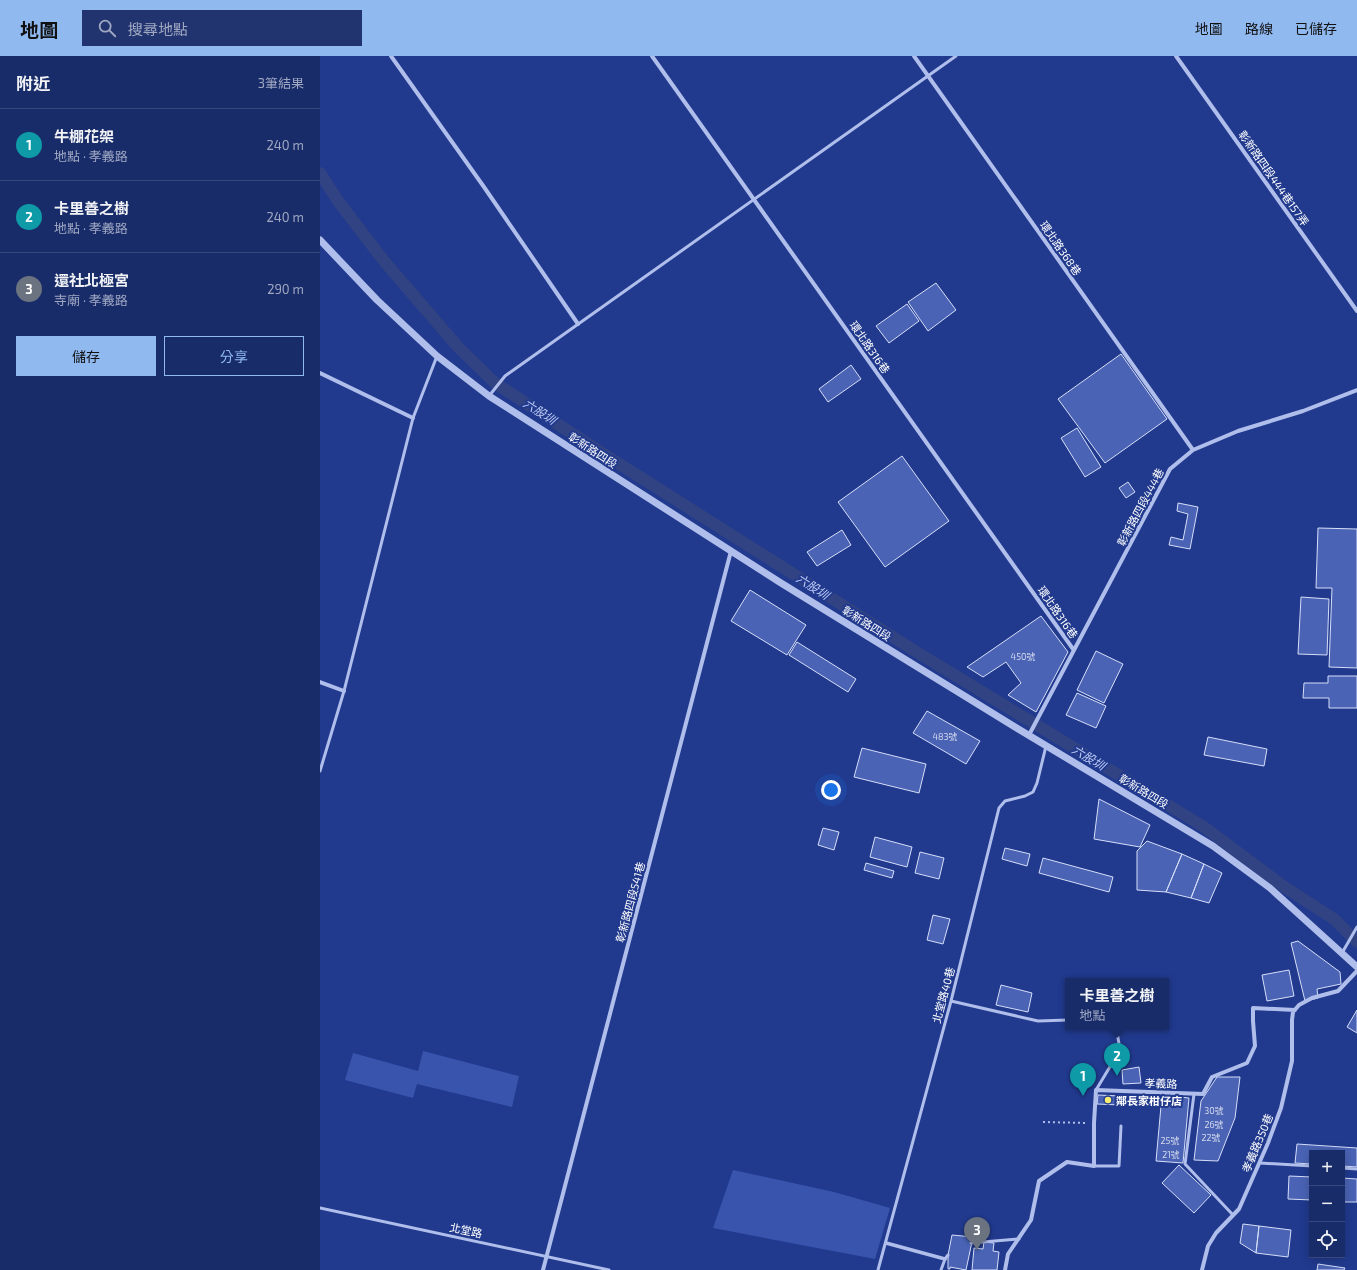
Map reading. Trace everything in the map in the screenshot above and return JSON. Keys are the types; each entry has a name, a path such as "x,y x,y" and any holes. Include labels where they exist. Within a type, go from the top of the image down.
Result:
{"street":[{"path":"390,56 484,187 578,324"},
{"name":"環北路316巷","path":"652,56 1074,649"},
{"name":"環北路368巷","path":"914,56 1193,450"},
{"name":"彰新路四段444巷157弄","path":"1176,56 1357,311"},
{"name":"彰新路四段","path":"320,240 377,300 437,356 489,396 731,551 1029,735 1213,846 1270,888 1357,967"},
{"path":"320,373 413,418"},
{"name":"彰新路四段444巷","path":"1029,735 1170,469 1193,450 1238,431 1304,411 1357,390"},
{"name":"彰新路四段541巷","path":"543,1270 731,551"},
{"path":"320,682 344,690"},
{"path":"1194,1094 1203,1094 1212,1077 1247,1062 1255,1046 1253,1008 1294,1010 1299,1005 1312,998 1338,990 1357,971"},
{"name":"孝義路350巷","path":"1202,1270 1208,1246 1216,1233 1239,1209 1282,1108 1292,1061 1292,1020 1294,1010"},
{"path":"1005,1270 1008,1254 1031,1220 1040,1181 1067,1162 1094,1166 1096,1090"},
{"name":"孝義路","path":"1096,1090 1194,1094"},
{"path":"886,1243 945,1259"}],"lane":[{"path":"489,396 506,376 956,56"},
{"path":"320,771 344,690 413,418 437,356"},
{"name":"北堂路40巷","path":"878,1270 951,1000 999,808 1005,801 1025,796 1033,792 1037,783 1046,745"},
{"path":"1342,953 1356,929"},
{"path":"951,1000 1038,1021 1065,1020"},
{"path":"1096,1090 1120,1050 1115,1030"},
{"path":"1194,1094 1185,1164 1233,1215"},
{"path":"1094,1166 1119,1166 1121,1126"},
{"path":"1260,1162 1309,1166"},
{"path":"1345,1168 1357,1169"},
{"name":"北堂路","path":"320,1208 609,1270"},
{"path":"971,1243 1019,1238"},
{"path":"941,1270 948,1255"}],"path":[{"path":"1043,1122 1094,1123"}],"shaded area":[{"path":"423,1051 519,1076 512,1107 417,1084 413,1098 345,1080 353,1053 418,1071"},
{"path":"733,1170 834,1192 890,1208 875,1259 713,1228"}],"building":[{"path":"936,283 956,310 928,331 908,302"},
{"path":"907,304 919,321 889,343 876,326"},
{"path":"1121,354 1167,419 1105,463 1058,399"},
{"path":"851,365 861,379 828,402 819,389"},
{"path":"1077,428 1101,467 1085,477 1061,438"},
{"path":"902,456 949,521 885,567 838,502"},
{"path":"1128,482 1135,492 1126,498 1119,488"},
{"path":"1178,503 1198,507 1190,549 1169,545 1171,537 1183,540 1188,514 1177,511"},
{"path":"1318,528 1357,529 1357,668 1329,667 1332,588 1316,588"},
{"path":"842,530 851,545 817,566 807,552"},
{"path":"750,590 806,625 787,655 731,621"},
{"path":"1301,597 1329,599 1327,655 1298,654"},
{"path":"1041,616 1068,652 1036,712 1008,695 1021,683 1006,662 983,677 967,667"},
{"path":"797,642 856,679 848,692 789,655"},
{"path":"1096,651 1123,664 1104,703 1077,690"},
{"path":"1328,676 1357,676 1357,708 1329,708 1329,698 1303,698 1304,683 1328,683"},
{"path":"1077,693 1106,706 1096,728 1066,715"},
{"path":"927,711 980,741 966,764 913,733"},
{"path":"1208,737 1267,749 1264,766 1204,755"},
{"path":"862,748 926,764 919,793 854,777"},
{"path":"1099,799 1150,825 1140,847 1094,839"},
{"path":"823,828 839,832 834,850 818,845"},
{"path":"875,837 912,847 907,867 870,857"},
{"path":"1147,841 1182,854 1166,892 1137,890 1137,851"},
{"path":"1005,848 1030,854 1027,866 1002,859"},
{"path":"920,852 944,858 939,879 915,873"},
{"path":"1182,854 1204,864 1191,898 1166,892"},
{"path":"1043,858 1113,877 1109,892 1039,873"},
{"path":"866,863 894,871 892,878 864,870"},
{"path":"1204,864 1222,873 1209,903 1191,898"},
{"path":"933,915 950,919 943,944 927,940"},
{"path":"1298,941 1340,972 1341,984 1317,989 1318,998 1305,1001 1291,943"},
{"path":"1289,970 1294,996 1267,1001 1262,975"},
{"path":"1001,985 1032,993 1028,1012 996,1005"},
{"path":"1357,1010 1357,1033 1347,1027"},
{"path":"1139,1067 1141,1083 1123,1084 1122,1070"},
{"path":"1217,1077 1240,1077 1235,1118 1218,1161 1194,1160 1201,1101"},
{"name":"鄰長家柑仔店","path":"1098,1095 1120,1096 1120,1105 1097,1104"},
{"path":"1162,1095 1189,1098 1183,1163 1156,1161"},
{"path":"1297,1144 1357,1148 1357,1167 1345,1166 1345,1150 1309,1150 1309,1164 1295,1163"},
{"path":"1179,1165 1211,1195 1194,1213 1162,1183"},
{"path":"1289,1176 1309,1177 1309,1200 1288,1199"},
{"path":"1345,1178 1357,1179 1357,1202 1345,1202"},
{"path":"1243,1224 1259,1226 1256,1253 1240,1243"},
{"path":"1259,1226 1291,1230 1288,1257 1256,1253"},
{"path":"952,1235 973,1237 966,1270 950,1267 950,1269 948,1269 948,1255"},
{"path":"984,1242 994,1243 993,1251 999,1252 997,1270 972,1270 974,1248 983,1249"},
{"path":"1318,1264 1345,1268 1344,1270 1317,1270"}],"waterway":[{"name":"六股圳","path":"320,173 338,201 384,261 458,347 495,383 602,453 915,651 1204,827 1283,886 1334,919 1357,942"}],"place":[{"name":"卡里善之樹","path":"1117,1076"},
{"name":"牛棚花架","path":"1083,1096"},
{"name":"鄰長家柑仔店","path":"1108,1100"},
{"name":"還社北極宮","path":"977,1250"}]}
